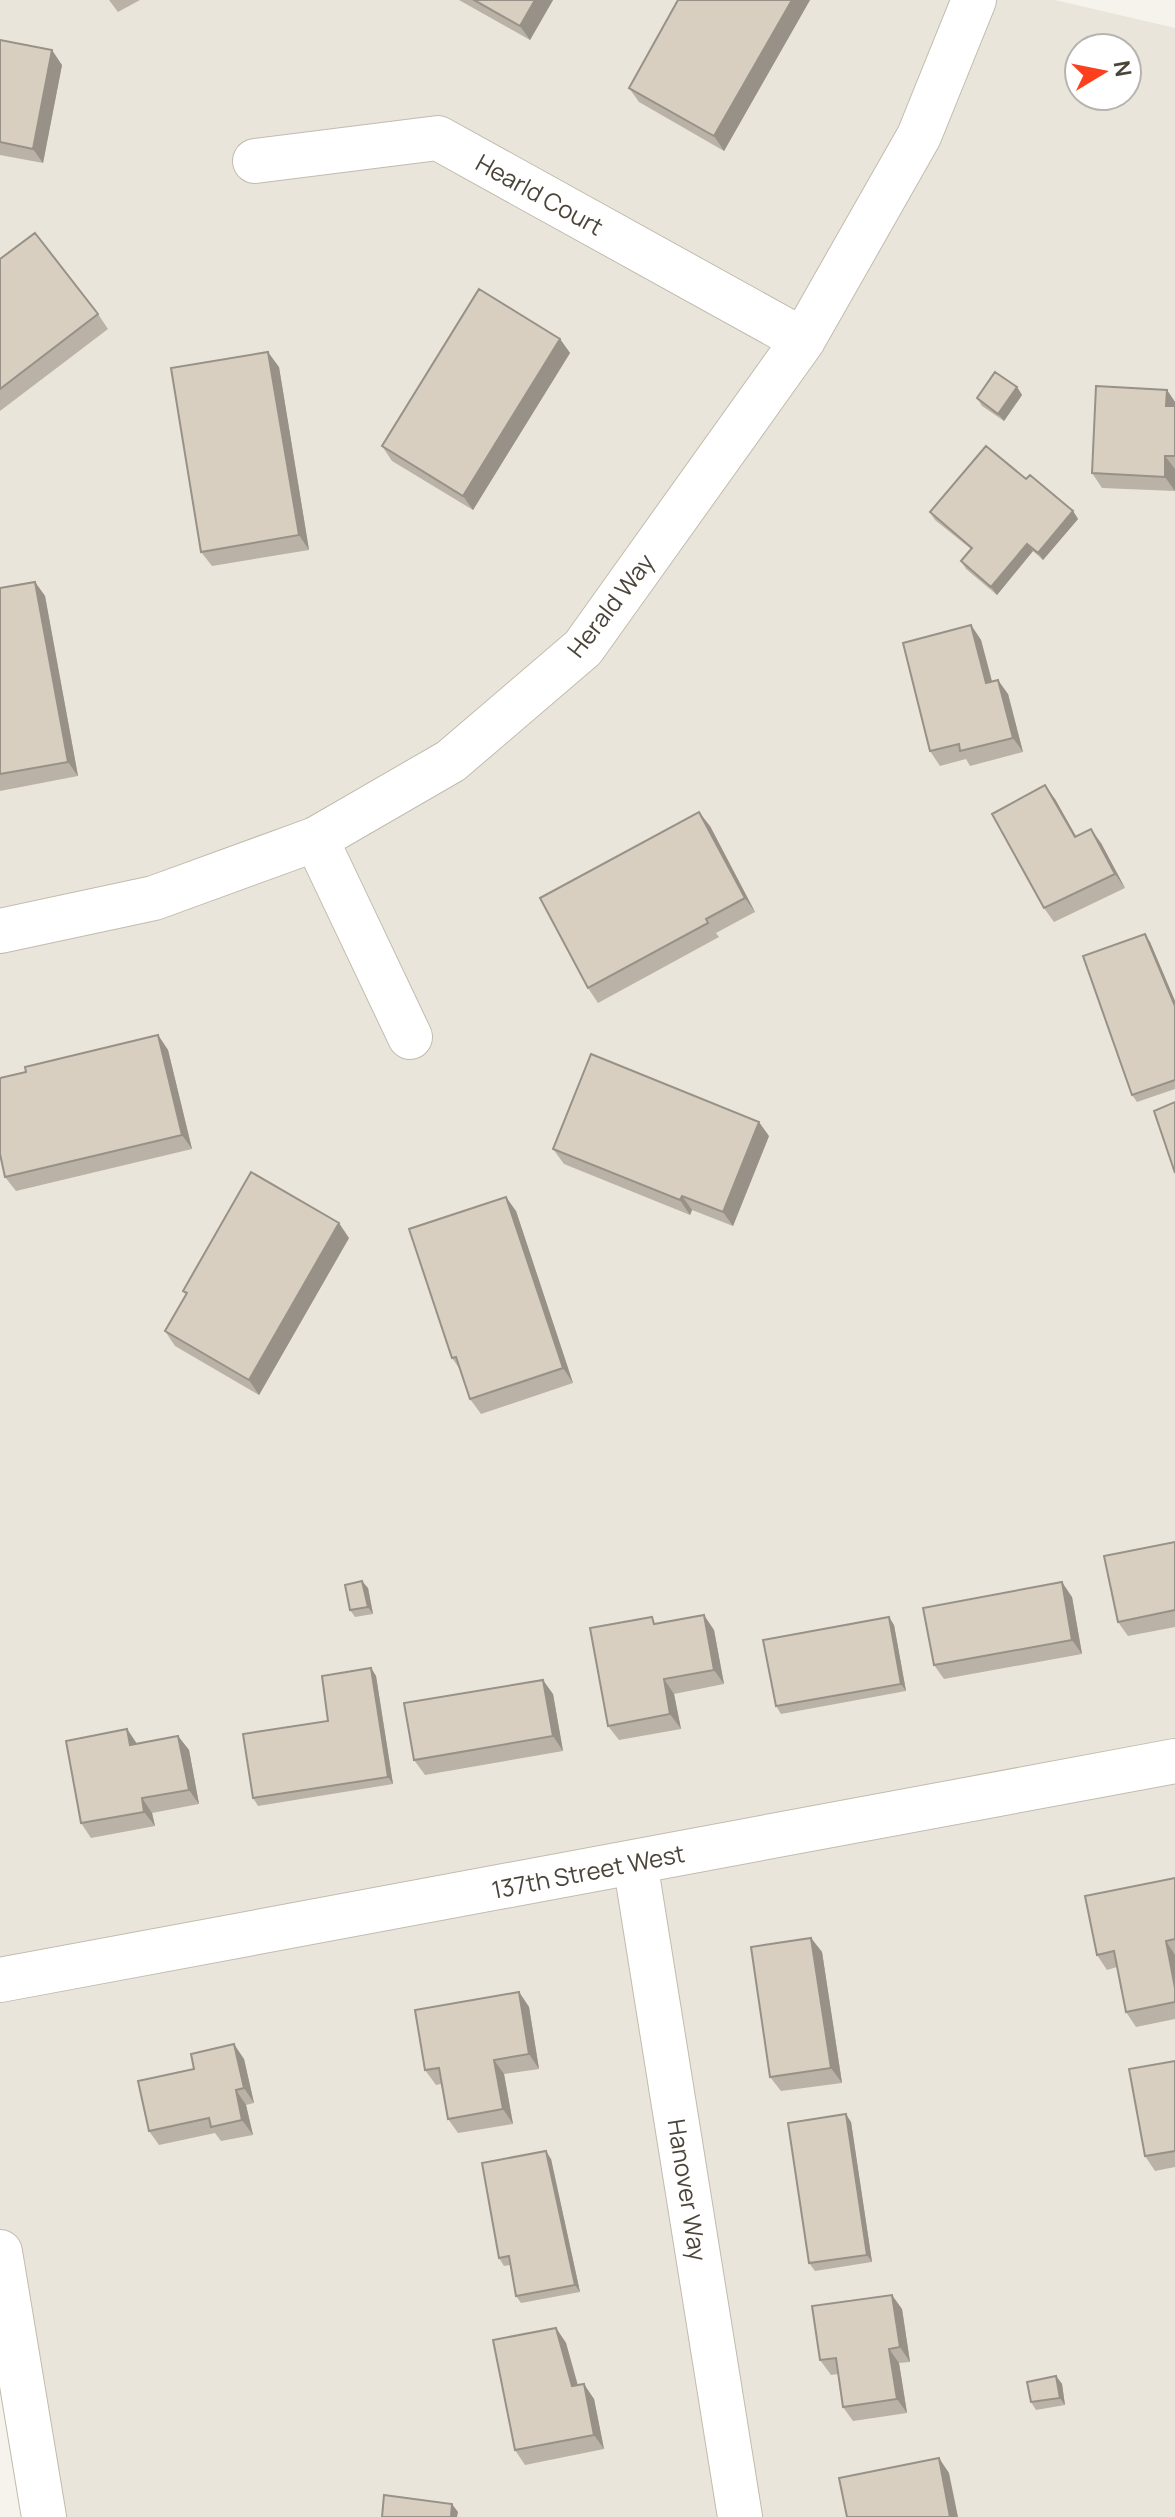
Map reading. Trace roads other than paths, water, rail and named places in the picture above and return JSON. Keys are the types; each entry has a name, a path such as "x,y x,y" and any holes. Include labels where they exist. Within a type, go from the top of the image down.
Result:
{"street":[{"name":"Herald Way","path":"0,931 154,898 316,839 451,761 583,648 803,340 919,136 974,0"},
{"name":"Hearld Court","path":"255,161 438,138 803,340"},
{"path":"316,839 410,1037"},
{"name":"137th Street West","path":"0,1980 1175,1761"},
{"name":"Hanover Way","path":"635,1862 740,2517"},
{"path":"0,2252 44,2517"}]}
